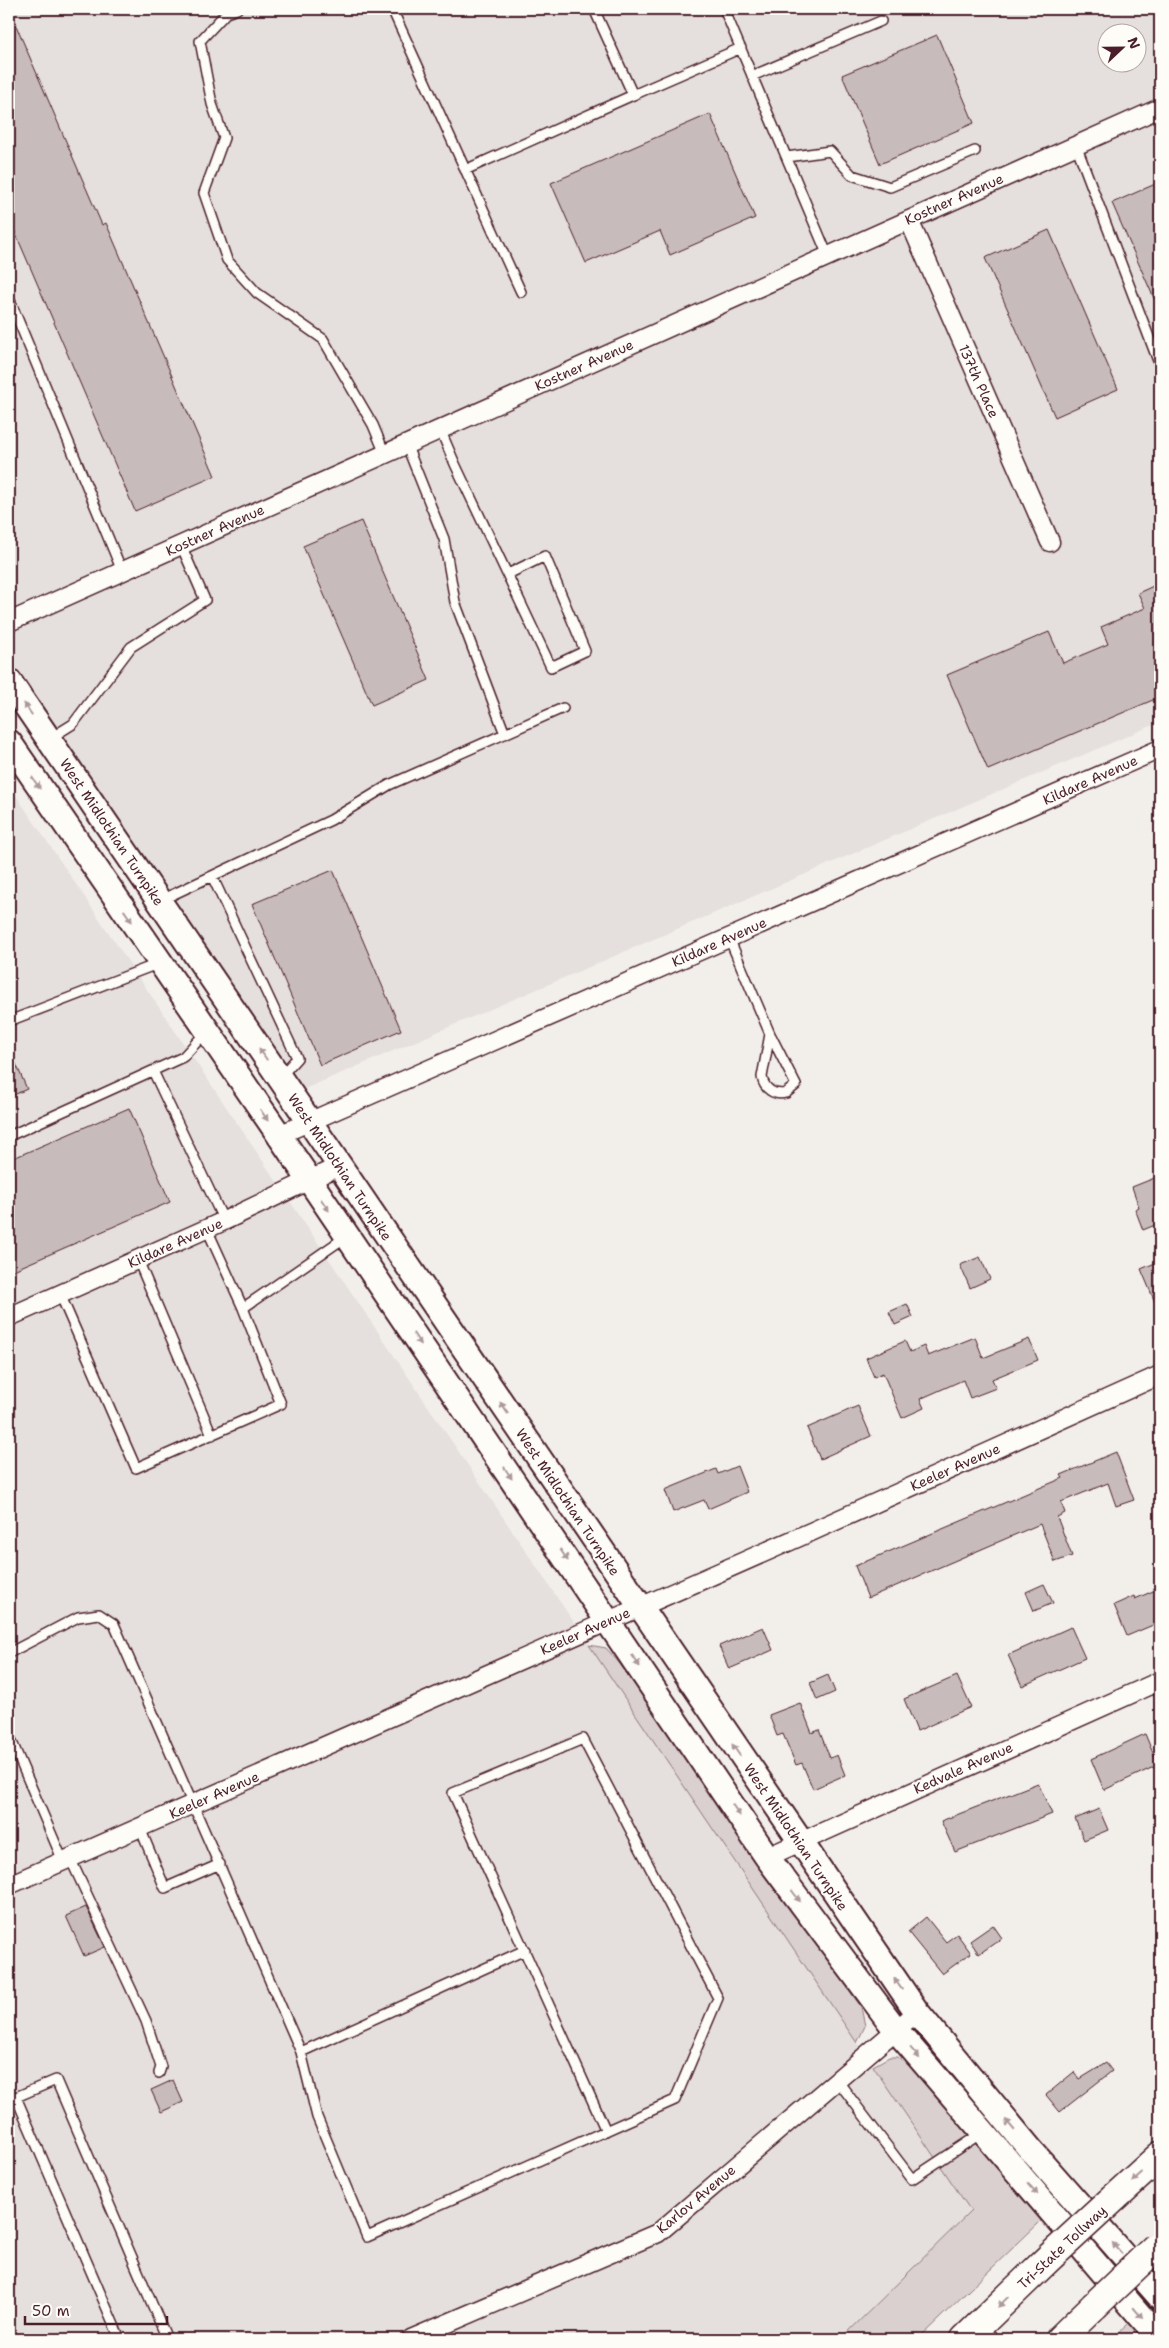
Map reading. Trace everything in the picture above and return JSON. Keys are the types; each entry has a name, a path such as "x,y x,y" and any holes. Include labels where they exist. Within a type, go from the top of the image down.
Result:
{"highway":[{"name":"Tri-State Tollway","path":"965,2339 1051,2256 1160,2156"},
{"path":"1060,2339 1158,2245"}],"main road":[{"name":"West Midlothian Turnpike","path":"9,681 799,1842 917,2012 1030,2149 1160,2297"},
{"path":"9,742 279,1135 767,1857 896,2030 1160,2339"}],"street":[{"name":"Kostner Avenue","path":"9,622 1160,108"},
{"name":"137th Place","path":"908,220 1050,542"},
{"name":"Kildare Avenue","path":"279,1135 1160,750"},
{"name":"Kildare Avenue","path":"9,1317 224,1221 339,1166"},
{"name":"Keeler Avenue","path":"9,1885 609,1621 1160,1375"},
{"name":"Kedvale Avenue","path":"767,1857 1160,1681"},
{"name":"Karlov Avenue","path":"412,2339 658,2233 917,2012"}],"lane":[{"path":"237,9 226,14 200,41 212,104 224,138 204,194 227,260 256,293 323,339 373,425 385,454"},
{"path":"392,9 521,292"},
{"path":"594,9 633,95"},
{"path":"724,9 828,256"},
{"path":"752,76 881,21"},
{"path":"465,170 741,48"},
{"path":"1076,145 1160,366"},
{"path":"787,157 830,151 852,175 890,187 975,151"},
{"path":"9,298 122,571"},
{"path":"440,429 551,667 585,651 545,556 508,574"},
{"path":"406,444 444,539 455,602 505,734"},
{"path":"49,740 73,724 130,647 205,600 181,545"},
{"path":"159,901 331,820 390,785 563,708"},
{"path":"212,876 296,1058 280,1078"},
{"path":"729,938 770,1034 796,1085 786,1093 775,1093 763,1082 762,1077 770,1034"},
{"path":"9,1021 160,963"},
{"path":"9,1136 183,1056 207,1031"},
{"path":"153,1071 224,1221"},
{"path":"60,1294 136,1468 212,1435 281,1404 243,1308 206,1229"},
{"path":"243,1308 347,1236"},
{"path":"138,1260 212,1435"},
{"path":"9,1652 78,1617 99,1614 114,1624 301,2052 317,2117 367,2237 606,2131 675,2100 718,1998 583,1739 454,1793 606,2131"},
{"path":"9,1735 67,1860 146,2021 161,2067 159,2073"},
{"path":"140,1828 165,1888 220,1864"},
{"path":"301,2052 525,1950"},
{"path":"120,2339 12,2098 56,2080 167,2339"},
{"path":"837,2080 912,2179 983,2132"}],"shaded area":[{"path":"9,9 1160,9 1160,722 302,1090 9,657"},
{"path":"9,785 971,2211 841,2339 9,2339"},
{"path":"589,1645 606,1648 620,1664 861,2007 865,2026 857,2043"},
{"path":"889,2057 898,2057 918,2073 1041,2221 918,2339 841,2339 971,2211 873,2066"},
{"path":"1129,2323 1143,2339 1112,2339"}],"building":[{"path":"9,9 102,225 106,223 215,476 135,511 9,218"},
{"path":"937,35 974,123 880,164 842,75"},
{"path":"710,114 755,218 670,255 660,231 586,263 551,183"},
{"path":"1160,182 1160,312 1112,203"},
{"path":"1049,230 1118,389 1055,417 985,258"},
{"path":"361,521 429,680 372,705 303,546"},
{"path":"1160,583 1160,697 988,770 947,675 1049,632 1063,663 1108,644 1101,627 1145,608 1138,593"},
{"path":"333,870 401,1030 320,1065 252,904"},
{"path":"9,1048 27,1089 9,1097"},
{"path":"129,1108 170,1202 9,1272 9,1160"},
{"path":"1157,1177 1160,1187 1160,1223 1143,1230 1135,1209 1139,1207 1132,1187"},
{"path":"980,1257 990,1279 970,1288 960,1265"},
{"path":"1160,1261 1160,1314 1141,1269"},
{"path":"907,1304 913,1317 895,1325 889,1312"},
{"path":"975,1337 983,1358 1029,1339 1038,1360 992,1379 996,1388 970,1398 963,1380 920,1399 924,1408 902,1418 883,1373 874,1377 866,1358 905,1341 910,1352 924,1346 928,1356"},
{"path":"858,1406 871,1436 820,1459 807,1428"},
{"path":"1116,1452 1134,1500 1116,1506 1108,1483 1061,1502 1065,1513 1057,1517 1072,1556 1055,1562 1040,1524 868,1598 855,1566 1063,1478 1061,1475"},
{"path":"737,1466 747,1492 708,1509 704,1500 673,1512 665,1490 716,1469 718,1474"},
{"path":"1044,1584 1053,1603 1034,1611 1026,1592"},
{"path":"1160,1588 1160,1622 1127,1636 1114,1605 1134,1596 1135,1599"},
{"path":"763,1627 773,1650 729,1669 719,1646"},
{"path":"1071,1627 1085,1658 1022,1686 1008,1655"},
{"path":"828,1675 835,1692 817,1700 810,1683"},
{"path":"957,1676 971,1707 917,1731 904,1699"},
{"path":"800,1703 812,1733 819,1730 830,1758 837,1755 845,1775 813,1789 802,1763 796,1765 783,1734 777,1736 769,1715"},
{"path":"1145,1734 1158,1765 1104,1790 1091,1759"},
{"path":"1038,1783 1052,1814 955,1852 941,1821"},
{"path":"1099,1809 1108,1830 1084,1840 1075,1819"},
{"path":"86,1907 105,1947 84,1956 66,1916"},
{"path":"926,1917 946,1942 957,1934 971,1953 942,1974 908,1932"},
{"path":"993,1925 1002,1938 979,1954 970,1941"},
{"path":"1106,2063 1112,2071 1060,2112 1046,2095 1074,2072 1080,2079"},
{"path":"173,2080 183,2102 161,2112 151,2090"}]}
